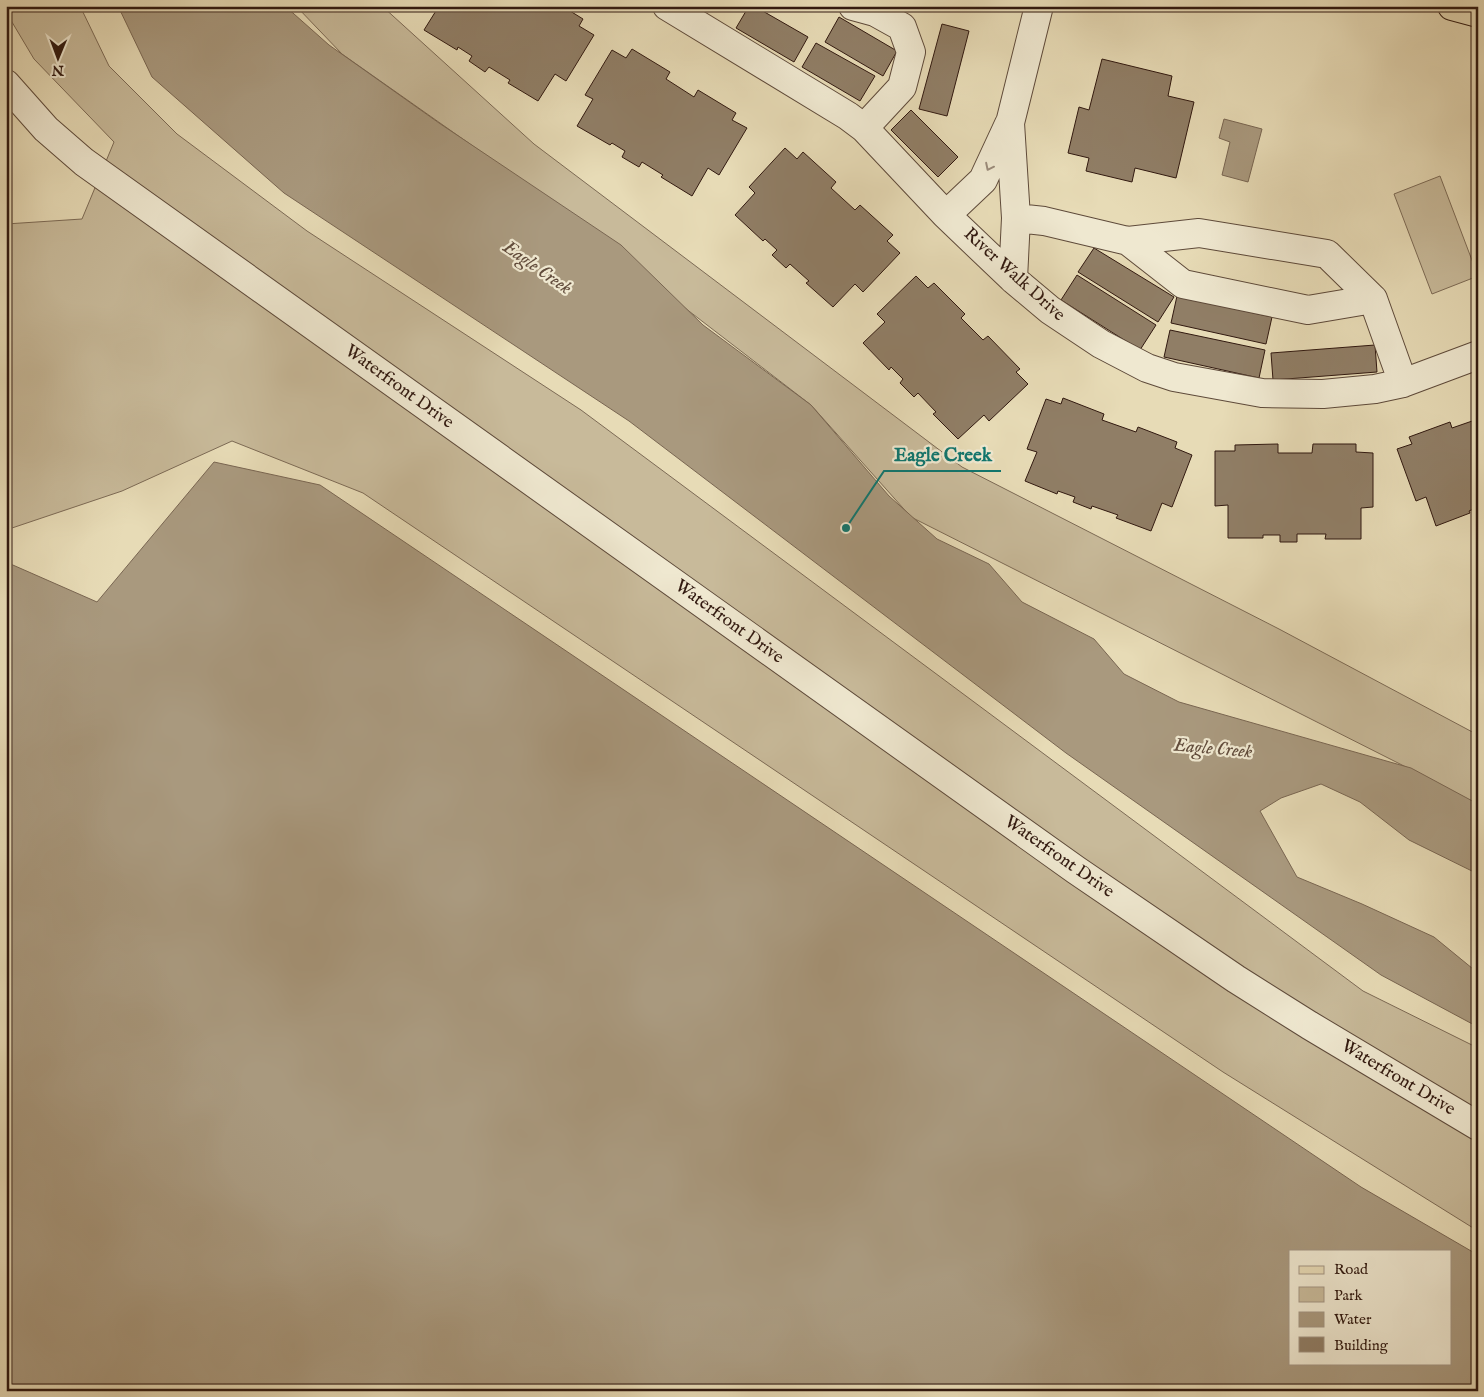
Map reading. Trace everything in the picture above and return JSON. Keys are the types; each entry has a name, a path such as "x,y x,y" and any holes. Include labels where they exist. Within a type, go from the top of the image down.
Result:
{"main road":[{"path":"1452,6 1478,13"}],"street":[{"name":"River Walk Drive","path":"667,6 848,116 864,128 946,215 1013,279 1080,332 1147,368 1174,377 1262,393 1348,392 1403,383 1478,355"},
{"path":"853,6 875,12 902,27 911,52 902,87 864,128"},
{"path":"946,215 983,180 1010,123 1040,6"},
{"name":"Waterfront Drive","path":"6,84 46,130 84,162 1076,870 1236,980 1478,1126"},
{"path":"1010,123 1016,218 1013,279"},
{"path":"1016,218 1044,221 1128,241 1200,233 1326,254 1373,299 1403,383"},
{"path":"1128,241 1183,284 1308,310 1373,299"}],"green space":[{"path":"6,6 80,6 109,66 177,134 307,231 581,410 1363,991 1478,1048 1478,1231 1223,1072 363,493 232,441 122,491 6,530 6,224 82,219 114,142 34,59 6,12"},
{"path":"296,6 382,6 534,144 962,467 1279,629 1478,735 1478,805 911,517 811,405 494,161 342,54"},
{"path":"1440,176 1478,276 1432,294 1394,194"}],"water":[{"name":"Eagle Creek","path":"118,6 285,6 329,45 439,123 621,245 703,325 811,405 889,496 937,539 989,564 1022,602 1094,639 1124,674 1179,702 1411,768 1478,804 1478,874 1409,840 1360,802 1321,784 1281,798 1260,811 1297,877 1434,937 1478,973 1478,1027 1381,975 1066,753 629,421 284,193 152,77"},
{"path":"1224,119 1262,129 1248,182 1222,175 1230,142 1219,138"},
{"path":"214,462 320,485 1361,1187 1478,1255 1478,1391 6,1391 6,562 97,602"}],"building":[{"path":"439,6 562,6 583,19 579,26 594,35 566,81 555,74 538,101 508,83 510,80 489,67 485,72 469,61 472,56 458,47 457,50 424,30"},
{"path":"749,6 754,6 808,37 794,62 736,28"},
{"path":"839,17 897,51 883,76 825,42"},
{"path":"942,24 969,31 947,116 919,109"},
{"path":"816,43 875,76 860,101 802,67"},
{"path":"632,49 670,72 666,79 694,97 698,90 736,113 732,120 747,128 719,175 708,168 692,196 661,177 663,175 642,162 639,167 622,157 625,151 612,143 610,145 577,126 593,99 585,95 612,50 626,58"},
{"path":"1102,59 1172,76 1168,96 1194,102 1176,178 1135,168 1132,182 1086,171 1089,158 1068,153 1079,107 1089,110"},
{"path":"911,110 958,157 938,177 891,130"},
{"path":"785,148 797,159 803,152 836,182 831,188 855,210 860,205 893,235 887,241 900,253 863,292 855,284 833,307 806,283 809,281 790,264 786,268 772,255 777,250 765,239 763,241 735,215 755,193 749,187"},
{"path":"1094,248 1174,297 1158,322 1078,272"},
{"path":"1077,275 1156,325 1140,350 1061,300"},
{"path":"916,276 928,288 934,283 965,314 961,318 983,340 988,336 1020,369 1016,372 1028,384 989,421 984,415 958,439 933,414 936,412 918,393 914,397 900,383 903,379 891,367 889,370 863,343 885,322 877,314"},
{"path":"1177,296 1272,317 1266,344 1171,323"},
{"path":"1170,330 1265,350 1259,378 1164,357"},
{"path":"1375,345 1377,372 1273,380 1271,353"},
{"path":"1063,398 1104,414 1102,420 1136,432 1138,427 1177,442 1175,448 1192,455 1172,507 1162,503 1151,531 1116,518 1118,515 1092,506 1091,509 1073,502 1075,497 1058,491 1057,494 1025,481 1037,452 1027,449 1046,399 1061,404"},
{"path":"1478,419 1478,507 1469,511 1470,513 1436,526 1426,497 1416,501 1397,449 1412,444 1409,437 1450,422 1452,428"},
{"path":"1278,444 1278,453 1312,453 1313,444 1356,444 1356,452 1373,453 1373,507 1361,508 1361,539 1325,539 1326,534 1297,534 1297,542 1280,542 1280,535 1263,535 1263,538 1228,538 1228,505 1215,506 1215,451 1235,451 1235,445"}],"place":[{"name":"Eagle Creek","path":"846,528"}]}
